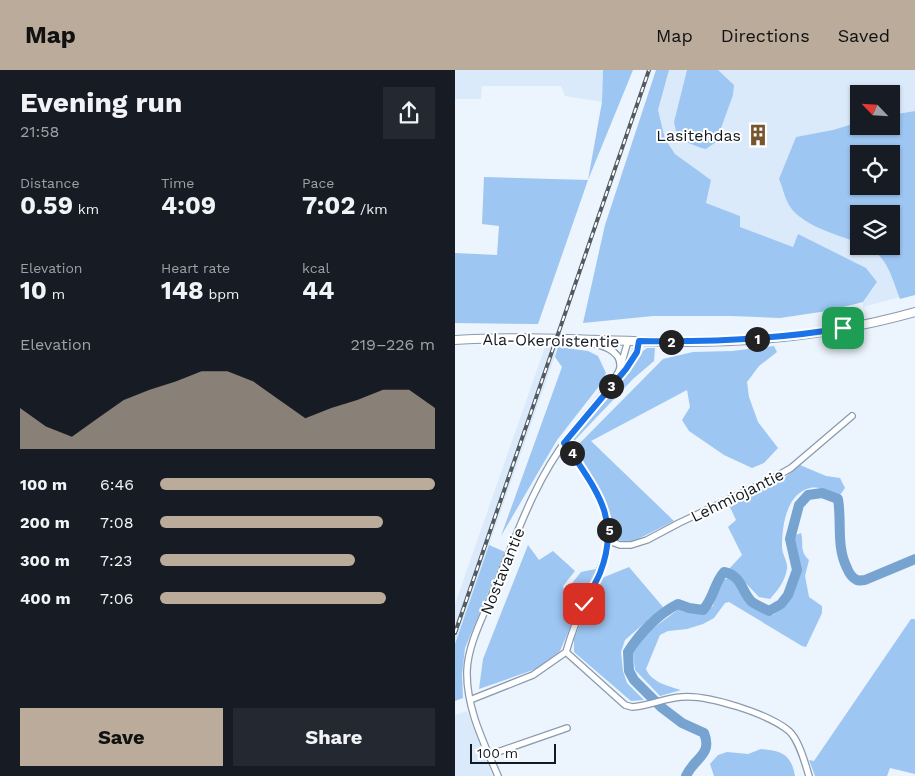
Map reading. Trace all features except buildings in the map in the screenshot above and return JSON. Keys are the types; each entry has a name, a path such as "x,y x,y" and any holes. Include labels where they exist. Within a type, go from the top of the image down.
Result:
{"main road":[{"name":"Ala-Okeroistentie","path":"455,340 503,338 737,341 786,337 852,327 915,312"}],"street":[{"path":"581,340 610,349 618,356 620,368"},
{"name":"Nostavantie","path":"612,385 620,368 628,341"},
{"name":"Nostavantie","path":"498,776 475,720 470,700 467,670 476,635 550,463 564,443 626,369 637,352 639,341"},
{"name":"Lehmiojantie","path":"609,541 619,545 631,545 647,540 772,479 791,468 852,416"},
{"path":"470,700 533,675 566,652 584,604 600,572 609,541 609,525 599,494 564,443"},
{"path":"566,652 625,704 633,707 681,697 697,697 731,705 768,717 790,732 802,755 809,776"},
{"path":"489,754 567,728"}],"shaded area":[{"path":"455,70 603,70 602,102 565,96 561,86 482,86 481,99 455,99"},
{"path":"603,70 633,70 588,180 602,102"},
{"path":"656,70 669,70 658,110 665,139 675,154 711,180 706,203 740,216 740,227 793,247 798,234 866,268 877,282 863,302 827,311 780,318 653,316 583,323 605,225"},
{"name":"Lasitehdas","path":"669,70 915,70 915,111 900,114 900,85 850,85 850,125 833,130 800,218 821,229 850,240 850,255 881,255 886,262 900,297 863,307 863,302 877,283 798,235 793,247 739,227 740,216 706,203 711,180 675,154 665,139 658,110"},
{"path":"687,70 718,70 734,85 733,95 716,142 706,149 686,142 676,131 674,122"},
{"path":"915,111 915,295 900,299 892,276 878,255 900,255 900,205 850,205 850,240 804,220 791,208 787,201 779,179 796,137 850,125 850,135 900,135 900,114"},
{"path":"484,177 588,180 538,324 455,323 455,253 497,255 499,226 482,224"},
{"path":"774,346 777,352 759,366 747,382 749,397 758,422 778,448 764,463 752,468 724,455 689,431 682,420 690,407 687,390 591,441 674,521 632,542 614,540 606,503 575,448 663,359 693,352 732,351"},
{"path":"545,347 558,347 455,643 455,604"},
{"path":"558,347 588,351 598,356 606,373 600,385 557,440 501,536 562,367 555,357"},
{"path":"647,348 655,348 654,361 633,379 573,440 639,354"},
{"path":"800,465 826,476 840,478 845,488 840,495 822,489 810,488 802,491 795,497 787,512 783,530 782,550 787,566 785,577 770,599 759,597 738,575 729,569 742,555 728,527 736,520 729,505 784,478"},
{"path":"801,533 803,550 809,560 805,576 809,597 822,606 822,613 806,647 729,602 725,603 714,618 703,624 687,629 668,631 660,635 646,669 656,680 681,690 660,696 635,670 633,653 648,632 679,609 686,612 704,613 713,606 720,582 730,577 748,602 773,615 787,602 794,590 799,568 793,536"},
{"path":"489,545 505,552 465,648 462,675 463,698 455,701 455,644"},
{"path":"528,545 539,560 553,551 575,571 563,586 565,595 580,604 560,651 539,668 479,689 483,659"},
{"path":"629,567 663,607 625,640 621,652 623,671 627,683 644,700 631,701 574,652 574,639 602,578"},
{"path":"596,569 582,598 570,591 569,587 581,572"},
{"path":"911,619 915,619 915,774 890,768 887,776 815,776 809,760 814,761"},
{"path":"467,711 493,776 455,776 455,715"},
{"path":"761,749 775,751 788,758 795,776 714,776 710,764 718,755 727,752 748,754"}],"waterway":[{"path":"686,776 704,752 706,746 704,733 682,723 661,707 634,680 629,671 628,652 650,625 663,613 678,604 703,610 710,601 724,572 738,580 748,597 755,604 769,611 781,604 788,595 797,570 790,539 799,505 808,495 822,493 838,499 840,543 848,570 855,579 865,580 915,559"}],"railway":[{"path":"455,633 649,70"}],"place":[{"name":"Lasitehdas","path":"758,135"}],"route":[{"path":"584,604 600,572 609,541 609,525 599,494 564,443 626,369 637,352 639,341 737,341 786,337 843,328"}]}
